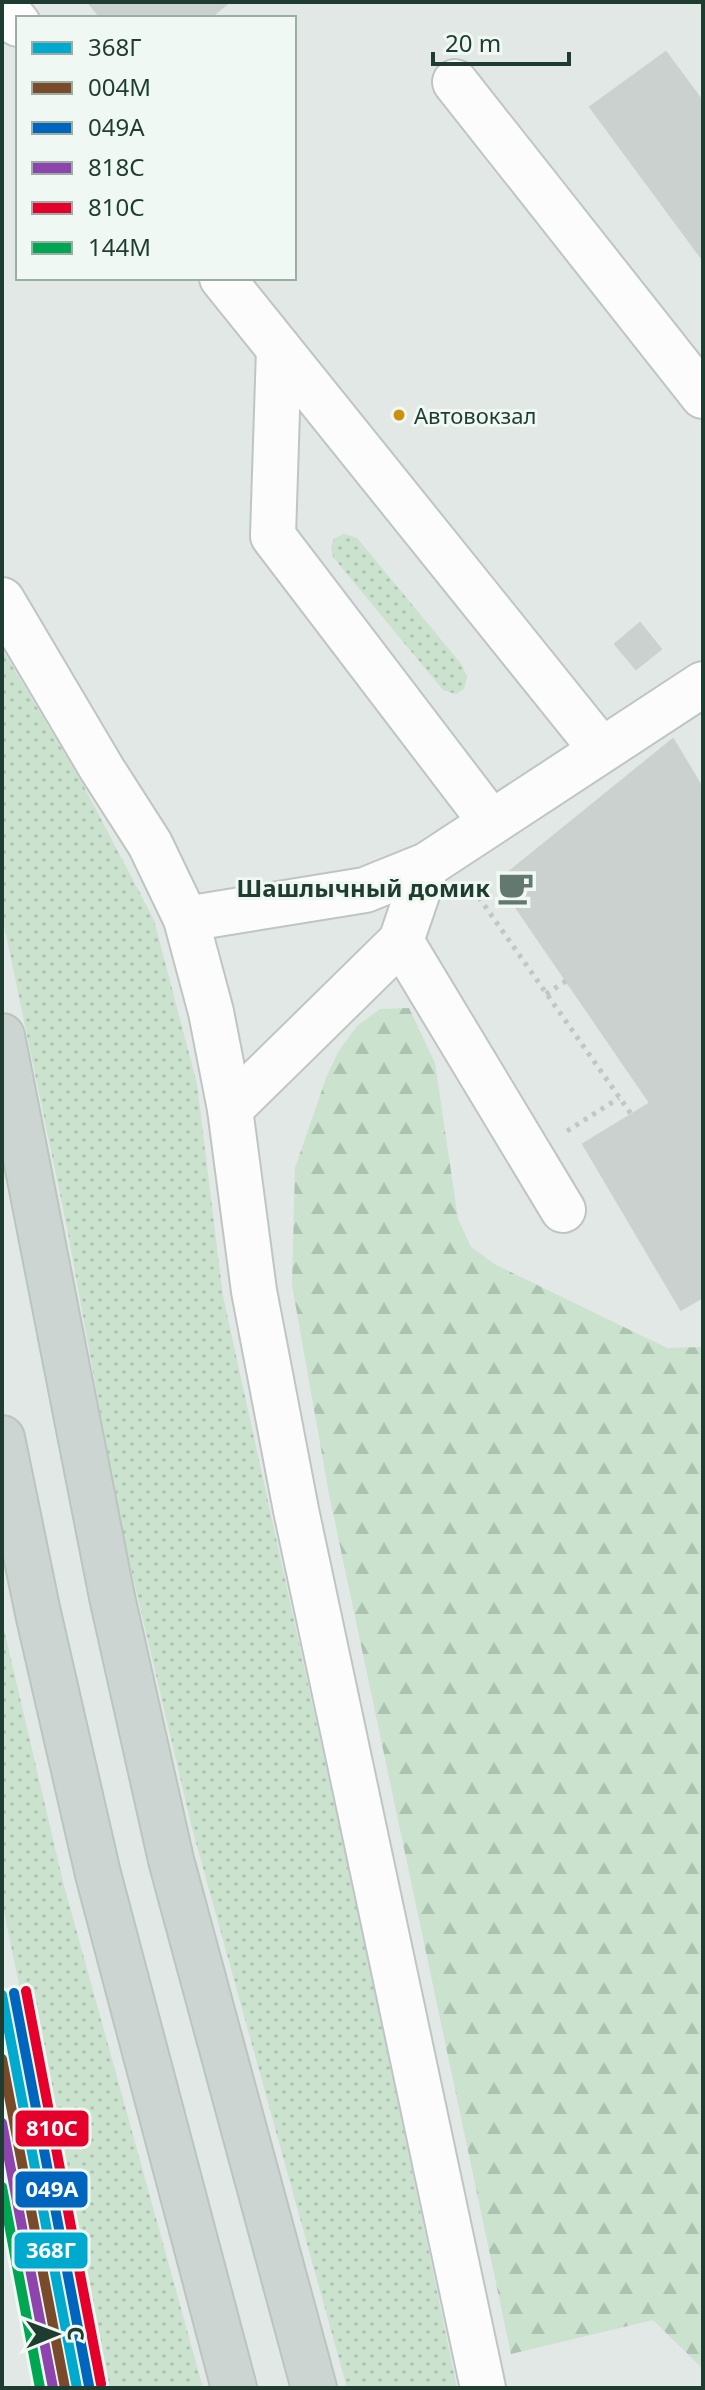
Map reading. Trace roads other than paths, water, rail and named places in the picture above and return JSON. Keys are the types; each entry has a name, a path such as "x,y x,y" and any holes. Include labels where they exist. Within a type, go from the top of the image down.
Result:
{"main road":[{"path":"2,1036 112,1597 168,1844 314,2388"},
{"path":"2,1438 38,1613 98,1874 234,2388"}],"lane":[{"path":"2,4 16,22"},
{"path":"455,82 703,396"},
{"path":"224,280 601,749"},
{"path":"279,349 273,536 491,822"},
{"path":"2,600 150,844 186,919 211,1012 230,1109 254,1291 296,1510 483,2388"},
{"path":"186,919 365,890 427,865 601,749 701,692"},
{"path":"230,1109 401,941 427,865"},
{"path":"401,941 563,1210"}],"place":[{"name":"Автовокзал","path":"399,415"},
{"name":"Шашлычный домик","path":"516,887"}]}
